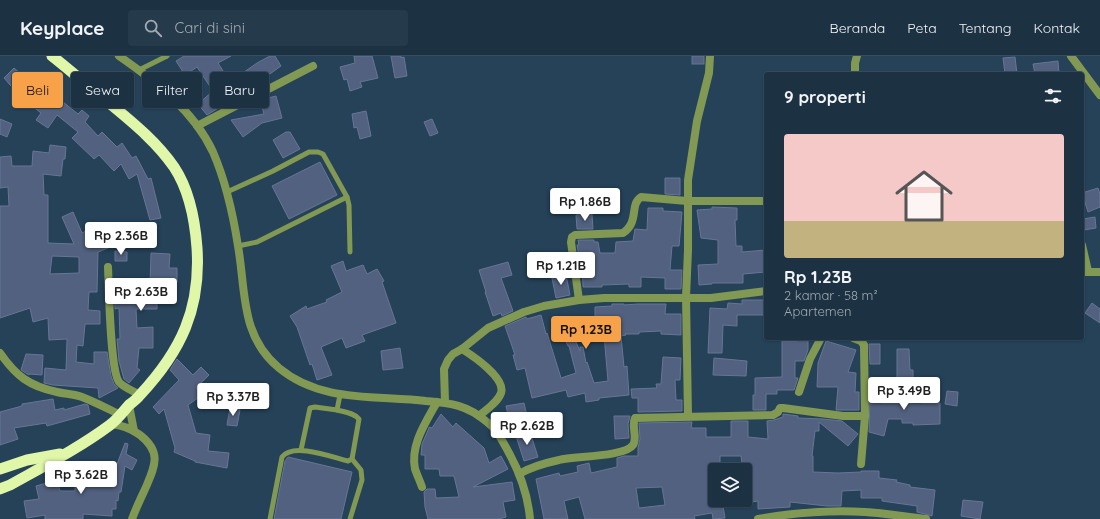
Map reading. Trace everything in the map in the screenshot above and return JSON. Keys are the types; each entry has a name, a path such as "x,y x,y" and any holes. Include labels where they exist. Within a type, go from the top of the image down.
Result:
{"highway":[{"path":"0,489 70,452 122,415 129,405 140,395 166,364 176,349 186,330 194,303 197,277 195,228 186,190 175,168 159,148 138,127 52,56"},
{"path":"0,469 27,460 70,452"}],"street":[{"path":"119,56 139,70 169,95 190,116 213,152 227,192 238,246 247,313 252,331 259,344 278,367 292,378 308,386 326,392 353,397 406,398 457,404 471,411 489,422 502,440 517,467 529,505 530,519"},
{"path":"688,416 686,297 688,180 692,146 709,73 710,56"},
{"path":"855,72 857,56"},
{"path":"1071,56 1083,72"},
{"path":"197,126 313,66"},
{"path":"1084,73 1100,95"},
{"path":"579,300 571,242 572,237 575,235 624,233 633,223 636,203 641,197 687,201 764,201"},
{"path":"108,267 112,351 116,377 123,385 140,395"},
{"path":"1085,272 1100,272"},
{"path":"422,487 415,469 414,459 416,443 441,402 444,370 448,360 453,354 462,349 488,328 524,312 544,306 579,300 612,298 711,298 764,291"},
{"path":"799,392 810,359 820,340"},
{"path":"858,340 864,345 865,391 865,416 861,464"},
{"path":"462,349 494,374 500,385 501,394 479,416"},
{"path":"0,353 13,371 32,385 80,397 122,415"},
{"path":"865,391 899,392"},
{"path":"129,405 134,431"},
{"path":"519,474 528,469 559,460 618,453 631,447 635,441 635,418 773,414 778,412 780,408 843,416 865,416"},
{"path":"111,424 134,431 150,444 155,457 154,467 132,519"},
{"path":"758,519 814,512 842,515 866,512 926,519"}],"lane":[{"path":"139,70 167,56"},
{"path":"227,192 273,171 309,152 318,152 323,154 347,197 349,205 350,252"},
{"path":"238,246 257,242 347,197"},
{"path":"337,410 340,395"},
{"path":"301,450 310,408 315,407 337,410 357,417 359,420 352,459 361,470 362,480 350,519"},
{"path":"270,519 282,457 286,452 290,450 301,450 348,461 352,459"}],"building":[{"path":"184,56 231,56 218,63 224,72 210,72 210,86 202,74 202,72 197,67 190,72 183,72 176,61"},
{"path":"270,56 275,56 281,66 269,75 269,72 244,72"},
{"path":"354,56 372,56 378,78 360,82 362,87 350,91 347,79 344,80 340,67 355,63"},
{"path":"391,56 401,56 401,58 404,57 407,76 395,78"},
{"path":"692,56 704,56 704,64 692,64"},
{"path":"1015,57 1017,72 1005,72 1003,58"},
{"path":"1058,61 1059,72 1035,72 1033,64"},
{"path":"14,68 19,72 12,72 11,86 4,78"},
{"path":"210,94 210,108 218,108 207,115 201,108 202,101"},
{"path":"276,96 282,118 262,123 243,137 231,120 264,114 262,108 269,108 269,98"},
{"path":"63,102 78,114 82,110 89,116 85,122 98,136 102,132 117,147 122,143 132,158 136,156 148,179 151,178 161,218 150,220 137,174 129,179 121,164 114,171 99,155 94,159 72,138 78,132 57,115 48,128 36,120 41,113 35,108 63,108"},
{"path":"366,111 371,136 360,139 357,127 354,128 352,114"},
{"path":"0,119 12,124 7,137 0,134"},
{"path":"432,119 438,133 430,136 424,122"},
{"path":"286,132 290,132 300,149 283,158 273,140"},
{"path":"50,145 66,147 61,176 43,174 44,195 48,195 48,243 74,244 62,217 73,212 82,233 98,225 108,248 98,252 97,292 89,292 88,310 100,311 100,324 85,324 83,346 77,345 76,362 94,364 94,352 107,352 111,376 114,384 118,388 99,398 98,388 44,383 45,368 66,370 67,339 49,340 48,318 33,322 30,308 0,318 0,206 9,206 8,187 0,188 0,157 11,156 12,166 32,166 33,151 49,153","holes":["52,256 79,257 79,273 50,274"]},
{"path":"320,162 337,195 289,219 272,186"},
{"path":"665,178 680,178 680,195 665,194"},
{"path":"1098,188 1100,194 1100,207 1088,212 1084,199 1084,192"},
{"path":"712,207 737,208 737,220 735,220 736,246 742,246 742,252 764,250 764,272 743,274 743,283 712,283 699,285 698,265 718,264 718,240 701,238 697,210 712,209"},
{"path":"648,208 663,208 663,211 682,212 679,246 672,246 670,270 682,270 681,289 665,289 665,278 641,277 641,287 629,287 629,284 602,285 602,287 583,287 582,261 580,262 577,245 579,245 578,240 594,240 594,242 598,242 600,253 615,253 616,242 633,241 635,229 647,230"},
{"path":"592,214 593,229 577,229 576,215"},
{"path":"1095,217 1096,228 1084,230 1084,219"},
{"path":"125,224 126,241 114,242 113,225"},
{"path":"115,251 127,252 127,261 115,261"},
{"path":"151,253 170,254 169,268 177,268 177,282 170,282 170,303 157,303 157,309 136,309 137,328 153,327 153,348 139,348 137,368 140,370 129,383 124,379 119,361 117,339 120,339 119,308 115,309 114,286 150,286"},
{"path":"343,261 346,271 363,265 367,274 377,269 384,281 382,282 396,323 362,335 365,341 346,348 342,338 321,347 332,375 317,380 312,364 310,365 297,327 290,316 306,306 307,309 327,302 326,300 342,292 331,266"},
{"path":"508,262 512,275 501,278 513,311 502,316 501,313 493,316 479,270"},
{"path":"566,275 570,295 556,298 552,278"},
{"path":"742,300 764,300 764,315 737,315 737,326 723,325 722,353 708,353 710,308 727,309 728,303 742,304"},
{"path":"1092,303 1100,309 1100,323 1085,313"},
{"path":"612,304 666,304 665,314 681,314 681,335 661,334 661,331 639,332 639,334 625,334 626,335 621,336 624,367 627,366 629,395 599,398 599,400 586,402 585,393 568,397 566,390 532,398 525,368 517,370 513,355 515,355 505,326 526,317 527,319 541,315 561,378 576,373 569,346 559,327 568,324 580,351 580,347 583,347 586,363 587,362 594,383 608,381 604,335 595,335 595,307 612,306"},
{"path":"808,340 808,350 804,361 795,361 795,378 798,378 794,390 777,390 777,394 766,394 766,410 753,410 755,378 782,377 782,341"},
{"path":"826,341 856,350 848,372 856,373 855,392 859,392 859,410 836,410 838,387 817,387 818,363"},
{"path":"869,344 880,344 880,364 870,364"},
{"path":"400,348 403,368 383,370 381,351"},
{"path":"897,349 909,349 910,370 913,370 913,379 897,379"},
{"path":"26,354 43,355 42,375 29,375 21,370"},
{"path":"663,357 681,358 680,380 675,380 676,400 682,400 682,411 638,412 638,398 632,398 631,389 657,388 656,384 661,384"},
{"path":"714,358 747,361 746,376 713,375"},
{"path":"177,359 193,375 201,367 209,375 196,388 202,395 188,405 196,433 210,435 208,451 229,453 227,468 195,462 174,452 175,448 164,409 159,414 153,407 179,380 170,370"},
{"path":"912,381 924,381 923,403 940,403 940,424 913,425 913,423 902,423 902,419 888,419 884,436 869,432 870,397 882,397 882,403 912,403"},
{"path":"947,391 958,392 957,406 945,404"},
{"path":"53,399 55,410 64,408 64,410 85,404 88,405 90,414 47,426 46,423 14,428 18,439 0,445 0,412 22,406 22,404"},
{"path":"524,403 527,416 509,419 506,406"},
{"path":"230,408 240,410 237,426 227,425"},
{"path":"441,414 453,427 456,423 484,448 489,463 501,456 508,469 473,487 512,482 515,500 503,502 506,517 499,519 428,519 425,507 424,492 427,489 435,489 436,498 459,497 454,476 440,476 439,469 425,469 425,455 421,455 422,444 429,427 432,428"},
{"path":"783,414 798,416 798,418 842,421 858,434 848,446 819,422 819,431 815,431 812,456 813,472 838,473 879,471 879,478 897,480 896,482 910,485 910,487 935,490 932,516 917,512 917,506 882,501 882,498 861,498 861,490 842,491 841,506 790,502 790,507 758,509 758,501 752,502 752,463 742,463 741,456 720,456 720,463 708,463 708,507 723,507 725,518 713,519 712,513 694,516 695,519 585,519 579,497 564,501 568,519 544,519 536,479 559,473 560,476 578,472 577,466 589,463 591,473 617,467 617,458 624,456 638,456 640,439 639,423 692,422 691,428 706,428 706,437 731,437 731,421 748,421 748,437 768,439 767,421 783,417","holes":["662,487 665,505 639,508 636,488"]},
{"path":"614,416 630,416 628,424 629,438 615,439"},
{"path":"530,432 538,457 524,461 516,436"},
{"path":"125,443 128,444 126,454 137,460 132,470 125,466 121,492 119,492 118,501 116,500 116,509 112,509 112,516 83,514 83,519 45,519 45,515 27,518 24,501 39,499 36,486 57,480 60,491 75,491 75,485 79,485 78,473 94,472 94,474 111,480"},
{"path":"288,457 352,472 341,519 274,519 285,461"},
{"path":"963,500 983,502 980,519 961,516"}]}
